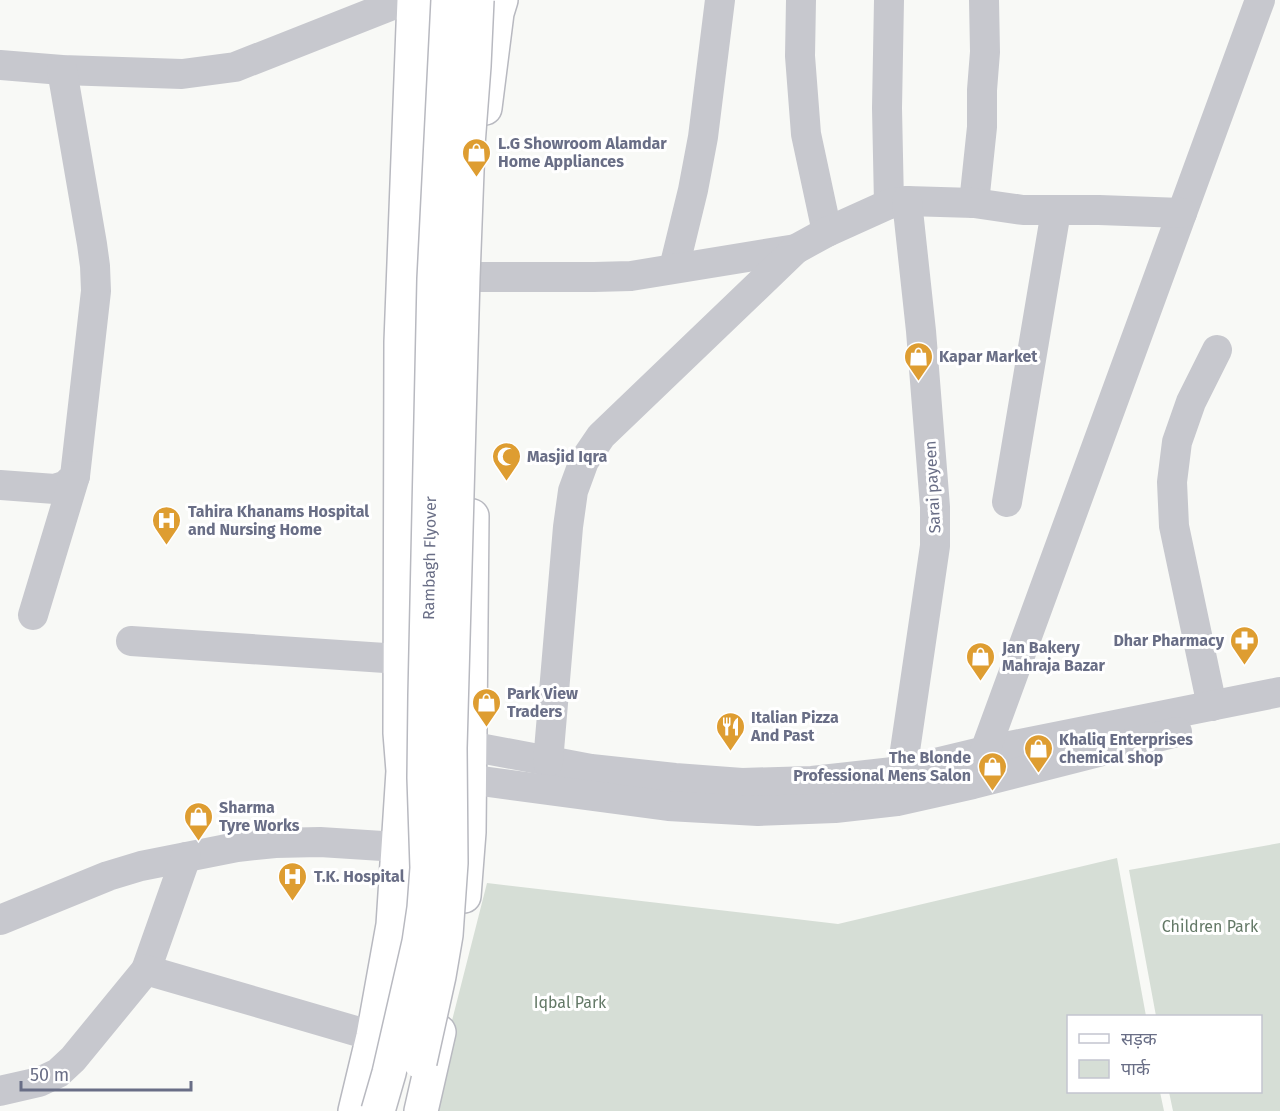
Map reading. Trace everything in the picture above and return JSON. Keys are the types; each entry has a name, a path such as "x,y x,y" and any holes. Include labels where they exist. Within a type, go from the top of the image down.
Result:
{"main road":[{"path":"355,1111 373,1036 393,926 403,771 400,733 401,342 414,0"},
{"name":"Rambagh Flyover","path":"378,1111 419,942 426,878 425,696 434,279 448,0"},
{"name":"Rambagh Flyover","path":"408,1111 439,976 446,935 451,863 450,748 463,277 477,0"},
{"path":"421,1111 462,938 469,832 473,425 478,277 486,102 501,0"}],"street":[{"path":"0,64 62,70 182,74 236,67 405,0"},
{"path":"674,268 703,137 720,0"},
{"path":"801,0 800,56 806,134 827,232"},
{"name":"Sarai payeen","path":"889,0 887,108 898,202 921,331 935,507 933,556 902,771"},
{"path":"974,203 982,127 985,52 984,0"},
{"path":"986,751 1260,0"},
{"path":"33,615 75,476 96,291 92,244 62,70"},
{"path":"548,762 568,526 573,491 584,461 601,436 796,249 827,232 898,202 974,203 1023,210 1182,213"},
{"path":"1007,501 1056,211"},
{"path":"478,277 631,276 796,249"},
{"path":"1212,706 1174,526 1172,482 1177,441 1191,402 1217,350"},
{"path":"0,485 56,489 75,476"},
{"path":"131,641 400,659"},
{"path":"403,771 470,762 548,762 675,778 742,783 812,782 902,771 986,751 1280,692"},
{"path":"400,733 470,762 668,806 758,811 835,808 897,801 963,787 1206,724 1280,710"},
{"path":"0,920 108,876 141,866 237,847 320,842 398,847"},
{"path":"0,1091 39,1082 58,1073 73,1059 146,970 186,857"},
{"path":"146,970 373,1036"}],"green space":[{"name":"Children Park","path":"1280,843 1280,1111 1173,1111 1169,1093 1262,1093 1262,1015 1156,1015 1129,870"},
{"name":"Iqbal Park","path":"1117,858 1146,1015 1067,1015 1067,1093 1160,1093 1164,1111 429,1111 487,883 838,924"}],"place":[{"name":"L.G Showroom Alamdar Home Appliances","path":"477,178"},
{"name":"Kapar Market","path":"918,382"},
{"name":"Masjid Iqra","path":"506,482"},
{"name":"Tahira Khanams Hospital and Nursing Home","path":"167,546"},
{"name":"Dhar Pharmacy","path":"1245,666"},
{"name":"Jan Bakery Mahraja Bazar","path":"981,682"},
{"name":"Park View Traders","path":"486,728"},
{"name":"Italian Pizza And Past","path":"730,752"},
{"name":"Khaliq Enterprises chemical shop","path":"1038,774"},
{"name":"The Blonde Professional Mens Salon","path":"992,792"},
{"name":"Sharma Tyre Works","path":"198,842"},
{"name":"T.K. Hospital","path":"293,902"}]}
